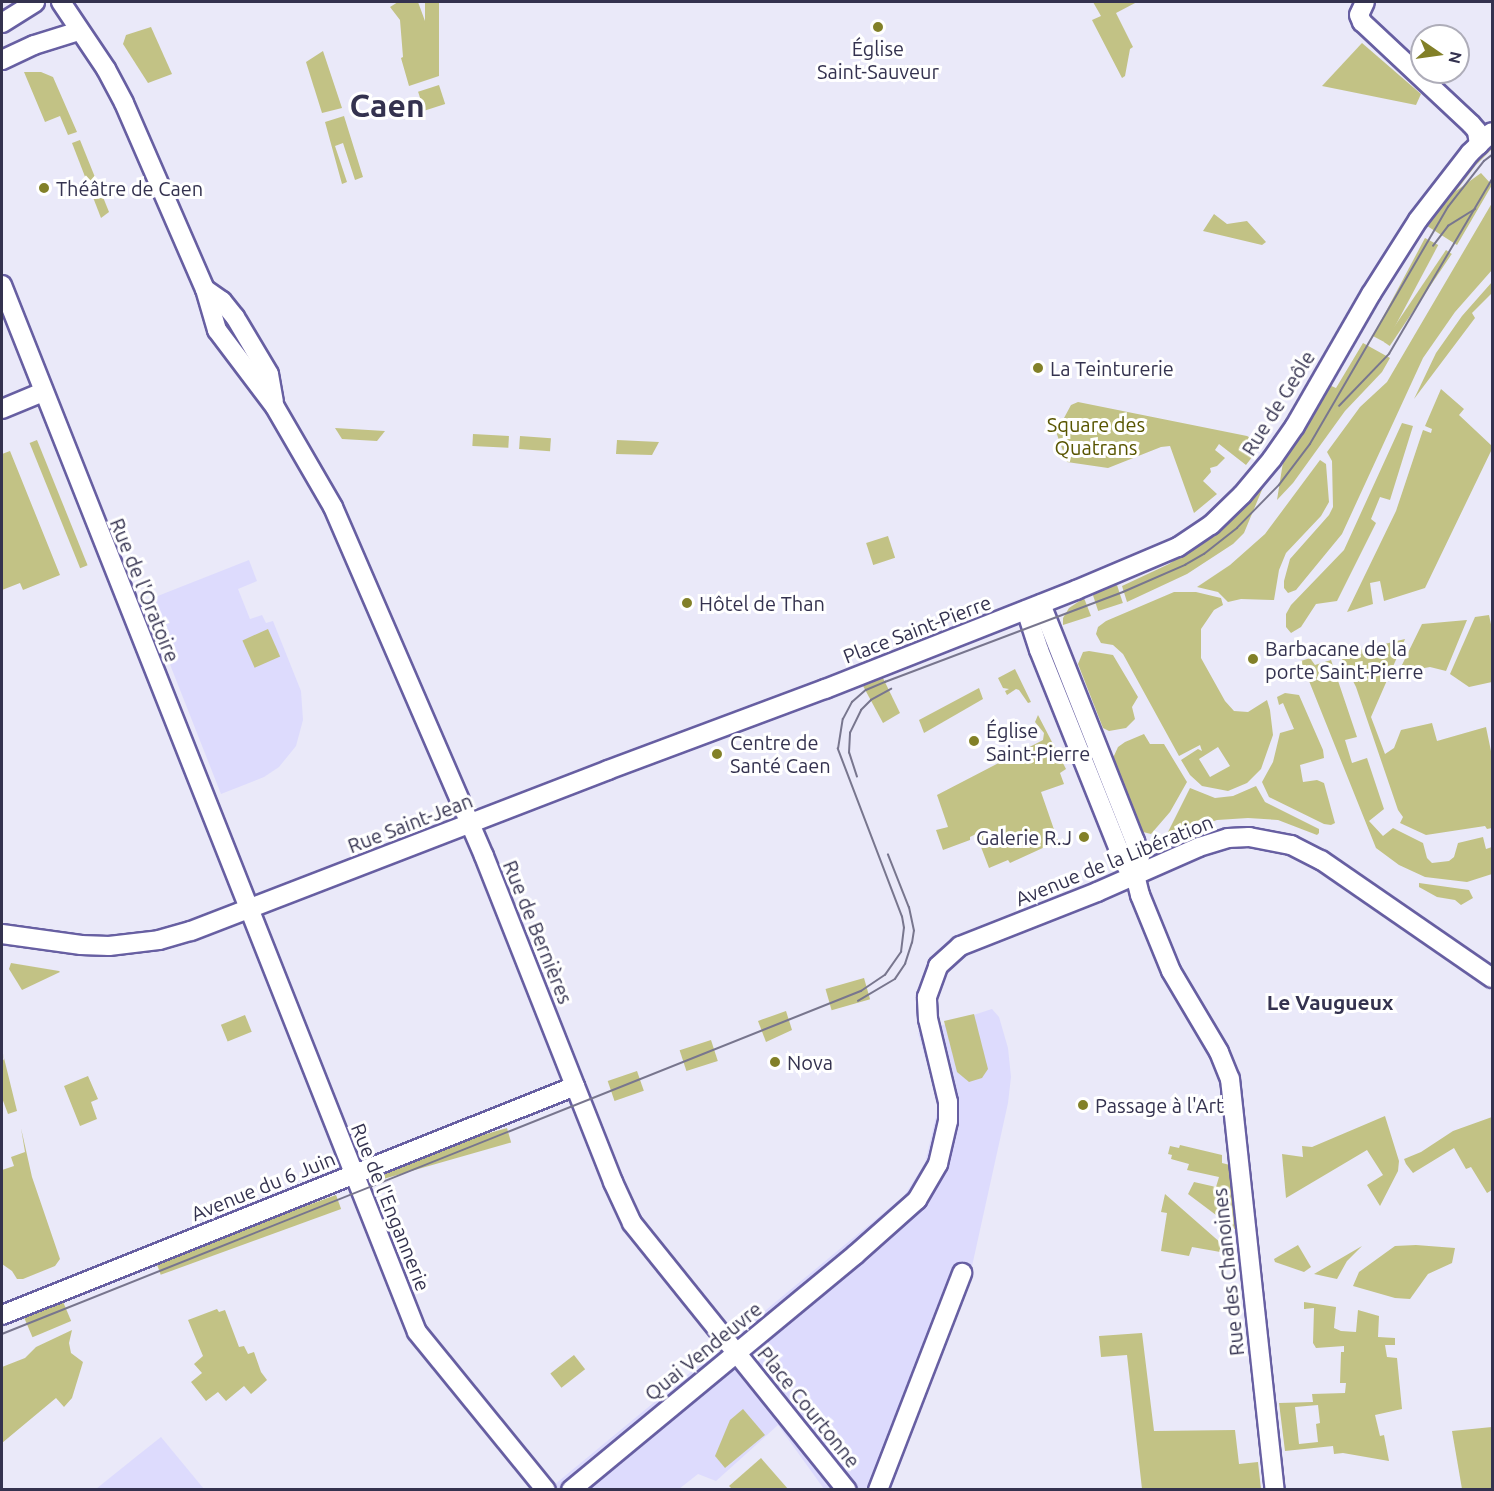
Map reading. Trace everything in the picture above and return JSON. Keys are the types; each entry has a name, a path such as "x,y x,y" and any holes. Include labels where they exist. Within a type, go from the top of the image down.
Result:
{"street":[{"path":"2,23 35,2"},
{"path":"61,2 106,69 124,103 205,289 216,330 275,407"},
{"path":"1362,8 1368,28 1471,124 1477,131 1479,145"},
{"path":"2,60 33,45 79,31"},
{"name":"Rue de Geôle","path":"1033,607 1178,547 1211,525 1242,495 1295,426 1371,294 1418,220 1492,132"},
{"name":"Rue de l'Oratoire","path":"2,285 248,910"},
{"path":"205,289 222,301 235,317 269,374 275,407"},
{"path":"2,410 43,392"},
{"name":"Rue de Bernières","path":"275,407 333,507 470,824 632,1223 737,1353"},
{"name":"Place Saint-Pierre","path":"825,689 1033,607"},
{"name":"Rue des Chanoines","path":"1033,607 1039,650 1118,848 1127,867 1135,875 1140,896 1171,971 1227,1067 1233,1092 1247,1248 1255,1298 1275,1490"},
{"name":"Rue Saint-Jean","path":"2,934 81,945 134,944 191,931 825,689"},
{"name":"Avenue de la Libération","path":"863,1248 907,1212 926,1187 938,1164 948,1121 948,1102 927,1019 927,997 934,974 942,960 966,943 1198,848 1228,838 1249,837 1278,840 1321,860 1492,978"},
{"name":"Rue de l'Engannerie","path":"248,910 417,1332 546,1490"},
{"name":"Avenue du 6 Juin","path":"2,1315 575,1086"},
{"name":"Quai Vendeuvre","path":"571,1490 863,1248"},
{"path":"878,1490 963,1273"},
{"name":"Place Courtonne","path":"737,1353 847,1490"}],"shaded area":[{"path":"249,560 257,581 238,589 250,619 262,615 266,623 273,621 301,691 303,720 296,746 279,767 264,777 221,794 145,601"},
{"path":"992,1009 999,1017 1008,1048 1011,1077 1008,1103 967,1289 891,1489 824,1489 778,1425 716,1481 698,1474 679,1489 548,1490 904,1196 925,1163 939,1104 918,1033"},
{"path":"161,1437 204,1489 96,1489 137,1456"}],"green space":[{"path":"398,2 418,2 439,59 434,60 439,76 409,86 401,58 403,57 400,20 390,7"},
{"path":"425,2 439,2 439,76 425,76"},
{"path":"1093,2 1137,2 1116,13 1133,47 1130,49 1125,76 1122,78 1092,20 1101,16"},
{"path":"151,27 172,74 148,83 123,44 126,35"},
{"path":"1362,43 1421,94 1416,105 1322,86"},
{"path":"323,51 342,108 322,113 306,62"},
{"path":"24,72 41,72 53,77 77,132 68,135 60,116 45,122"},
{"path":"439,85 445,104 424,111 418,92"},
{"path":"344,116 363,177 355,180 343,143 335,146 347,182 342,184 325,122"},
{"path":"1492,137 1492,149 1456,191 1481,173 1492,185 1457,245 1424,224"},
{"path":"80,140 109,212 101,218 72,143"},
{"path":"1492,203 1492,270 1455,312 1423,358 1342,534 1296,590 1288,593 1284,588 1284,581 1290,559 1329,515 1333,507 1332,461 1327,452 1360,407 1387,382"},
{"path":"1214,214 1227,224 1247,221 1266,242 1262,245 1203,231"},
{"path":"1425,238 1438,245 1386,343 1373,336"},
{"path":"1446,250 1452,254 1390,346 1384,342"},
{"path":"1492,282 1492,293 1472,313 1475,318 1414,399 1436,353 1462,316"},
{"path":"1363,343 1390,358 1382,372 1345,411 1293,483 1277,500 1283,462 1329,385 1336,388"},
{"path":"1441,389 1464,409 1459,415 1492,446 1492,449 1425,588 1384,601 1380,581 1370,583 1373,604 1347,612 1396,511 1423,430 1431,433 1432,429 1425,426"},
{"name":"Square des Quatrans","path":"1078,402 1247,436 1256,441 1259,448 1246,465 1219,444 1215,450 1225,458 1217,466 1210,468 1211,472 1203,481 1217,494 1194,513 1170,446 1161,447 1108,468 1067,462 1055,429 1071,405"},
{"path":"1402,423 1413,426 1390,500 1380,497 1371,519 1376,523 1337,601 1316,604 1301,627 1291,633 1286,627 1286,614 1291,605 1344,550"},
{"path":"335,428 385,431 377,441 342,439"},
{"path":"473,434 509,436 508,448 472,446"},
{"path":"520,436 551,438 550,451 519,449"},
{"path":"37,440 88,565 80,568 30,443"},
{"path":"617,440 659,442 652,455 616,454"},
{"path":"10,451 60,575 23,590 20,583 2,590 2,454"},
{"path":"1320,460 1326,464 1329,502 1321,516 1286,553 1279,570 1274,600 1241,599 1228,602 1218,592 1197,587 1230,565 1265,534"},
{"path":"1264,485 1244,533 1233,544 1187,574 1127,602 1122,586 1169,564 1214,533"},
{"path":"888,536 895,558 873,565 866,543"},
{"path":"1117,585 1123,603 1098,611 1092,593"},
{"path":"1174,592 1196,592 1221,598 1223,605 1214,610 1201,629 1201,658 1225,701 1234,711 1248,712 1267,700 1270,710 1273,735 1261,769 1247,783 1228,791 1202,786 1190,775 1181,760 1198,749 1202,751 1200,745 1179,756 1123,654 1113,645 1101,643 1096,634 1098,627 1106,621","holes":["1218,747 1230,766 1210,777 1199,759"]},
{"path":"1084,598 1091,616 1063,625 1063,618 1069,608"},
{"path":"1489,615 1492,629 1492,682 1469,687 1450,674 1475,617"},
{"path":"1467,620 1446,671 1430,667 1403,672 1401,667 1422,624"},
{"path":"268,629 280,656 255,668 242,640"},
{"path":"1405,639 1371,717 1385,754 1394,748 1401,730 1432,723 1437,741 1486,727 1492,756 1492,828 1487,829 1485,826 1426,835 1400,823 1403,817 1398,810 1356,687 1340,655"},
{"path":"1083,652 1113,655 1138,697 1132,707 1135,719 1126,728 1109,731 1103,728 1078,664"},
{"path":"1310,658 1315,665 1331,660 1357,737 1345,740 1352,763 1367,758 1384,809 1369,821 1383,836 1393,828 1423,843 1427,858 1432,863 1449,861 1454,857 1458,843 1483,837 1486,849 1492,847 1492,874 1467,882 1425,877 1399,865 1376,848 1301,661"},
{"path":"1015,669 1031,702 1028,703 1016,689 1007,695 1005,691 1009,689 1003,688 998,678"},
{"path":"882,676 900,713 883,723 862,684"},
{"path":"979,688 983,699 924,733 919,720"},
{"path":"1285,693 1299,695 1323,750 1324,758 1300,765 1303,782 1317,780 1324,783 1335,823 1331,825 1324,824 1269,797 1262,782 1273,762 1280,733 1294,729 1283,703 1279,705 1277,697"},
{"path":"1038,715 1066,769 1060,773 1064,784 1041,792 1058,841 1010,863 1008,860 989,868 976,834 970,837 970,840 943,850 936,830 948,827 937,795 1043,740 1044,733 1035,722"},
{"path":"1144,734 1150,744 1164,744 1187,782 1170,812 1151,834 1143,832 1113,758 1118,747"},
{"path":"1256,786 1265,802 1319,829 1319,833 1317,835 1278,820 1248,818 1217,820 1175,835 1168,832 1190,788 1215,798 1233,796"},
{"path":"1419,883 1469,890 1473,898 1461,905 1455,900 1437,897 1419,887"},
{"path":"11,963 60,972 22,990 9,969"},
{"path":"864,978 870,999 832,1010 826,989"},
{"path":"786,1011 792,1030 766,1042 758,1021"},
{"path":"974,1014 988,1069 982,1078 969,1082 957,1072 944,1021"},
{"path":"245,1015 252,1032 228,1041 221,1025"},
{"path":"711,1040 718,1061 686,1071 680,1050"},
{"path":"2,1050 17,1111 8,1114 2,1098 2,1062 4,1059"},
{"path":"637,1071 644,1091 615,1101 608,1081"},
{"path":"88,1076 98,1099 91,1102 97,1119 80,1126 64,1086"},
{"path":"1385,1116 1399,1161 1398,1171 1380,1206 1367,1185 1383,1175 1367,1150 1286,1198 1282,1154 1303,1157 1302,1146 1312,1147"},
{"path":"1492,1117 1492,1190 1487,1193 1471,1167 1466,1169 1454,1148 1413,1173 1406,1164 1404,1159 1421,1152 1453,1131"},
{"path":"21,1128 32,1177 60,1259 55,1266 23,1279 17,1279 12,1271 2,1264 2,1170 14,1166 11,1157 25,1152"},
{"path":"507,1128 511,1142 383,1179 379,1165"},
{"path":"1180,1145 1222,1155 1222,1163 1230,1165 1236,1230 1188,1194 1194,1182 1216,1187 1219,1177 1187,1170 1189,1164 1171,1159 1172,1155 1168,1154 1170,1146 1179,1148"},
{"path":"1165,1194 1222,1244 1226,1253 1192,1247 1189,1256 1161,1251 1167,1213 1161,1212"},
{"path":"336,1195 341,1209 161,1275 156,1261"},
{"path":"1298,1245 1311,1267 1304,1272 1275,1262 1274,1259"},
{"path":"1362,1246 1347,1261 1337,1279 1314,1274"},
{"path":"1395,1246 1455,1248 1452,1263 1428,1274 1410,1299 1395,1298 1353,1286 1359,1272"},
{"path":"61,1297 71,1321 32,1337 22,1313"},
{"path":"1304,1302 1336,1307 1334,1328 1341,1331 1356,1332 1358,1310 1379,1316 1378,1337 1395,1338 1395,1345 1385,1345 1387,1357 1397,1358 1402,1409 1375,1415 1380,1436 1384,1435 1389,1461 1343,1453 1334,1454 1333,1446 1285,1451 1279,1403 1313,1402 1312,1394 1345,1393 1346,1383 1340,1383 1341,1352 1344,1352 1344,1346 1316,1348 1313,1343 1314,1308 1304,1309","holes":["1318,1405 1320,1423 1316,1424 1318,1442 1299,1444 1295,1407"]},
{"path":"217,1309 219,1312 225,1310 239,1347 244,1346 248,1354 254,1352 261,1372 267,1380 251,1394 244,1386 226,1401 218,1392 206,1401 191,1382 202,1373 194,1364 203,1356 188,1320"},
{"path":"72,1330 69,1343 71,1353 83,1362 72,1398 64,1407 56,1398 2,1443 2,1367 25,1358 36,1347"},
{"path":"1142,1333 1154,1431 1235,1430 1239,1464 1258,1462 1261,1489 1142,1489 1127,1355 1101,1357 1099,1336"},
{"path":"574,1355 585,1369 561,1388 550,1373"},
{"path":"743,1409 765,1435 725,1468 715,1456 730,1420"},
{"path":"1492,1427 1492,1489 1462,1489 1452,1431"},
{"path":"761,1458 788,1489 732,1489 729,1486"}],"tram line":[{"path":"2,1334 861,991 885,975 901,952 904,928 902,917 838,749 843,719 852,702 866,690 885,682 1123,592 1185,565 1204,554 1237,528 1279,485 1310,444 1448,207 1484,161 1492,155"},
{"path":"1339,406 1389,354 1492,179"},
{"path":"1433,246 1448,226 1475,209"},
{"path":"857,777 849,753 850,733 861,710 871,700 891,689"},
{"path":"858,1001 895,979 905,964 912,943 914,931 909,908 888,855"}],"place":[{"name":"Église Saint-Sauveur","path":"878,27"},
{"name":"Théâtre de Caen","path":"44,188"},
{"name":"La Teinturerie","path":"1038,368"},
{"name":"Hôtel de Than","path":"687,603"},
{"name":"Barbacane de la porte Saint-Pierre","path":"1253,659"},
{"name":"Église Saint-Pierre","path":"974,741"},
{"name":"Centre de Santé Caen","path":"717,754"},
{"name":"Galerie R.J","path":"1084,837"},
{"name":"Nova","path":"775,1062"},
{"name":"Passage à l'Art","path":"1083,1105"}],"district":[{"name":"Caen","path":"387,105"},
{"name":"Le Vaugueux","path":"1330,1002"}]}
